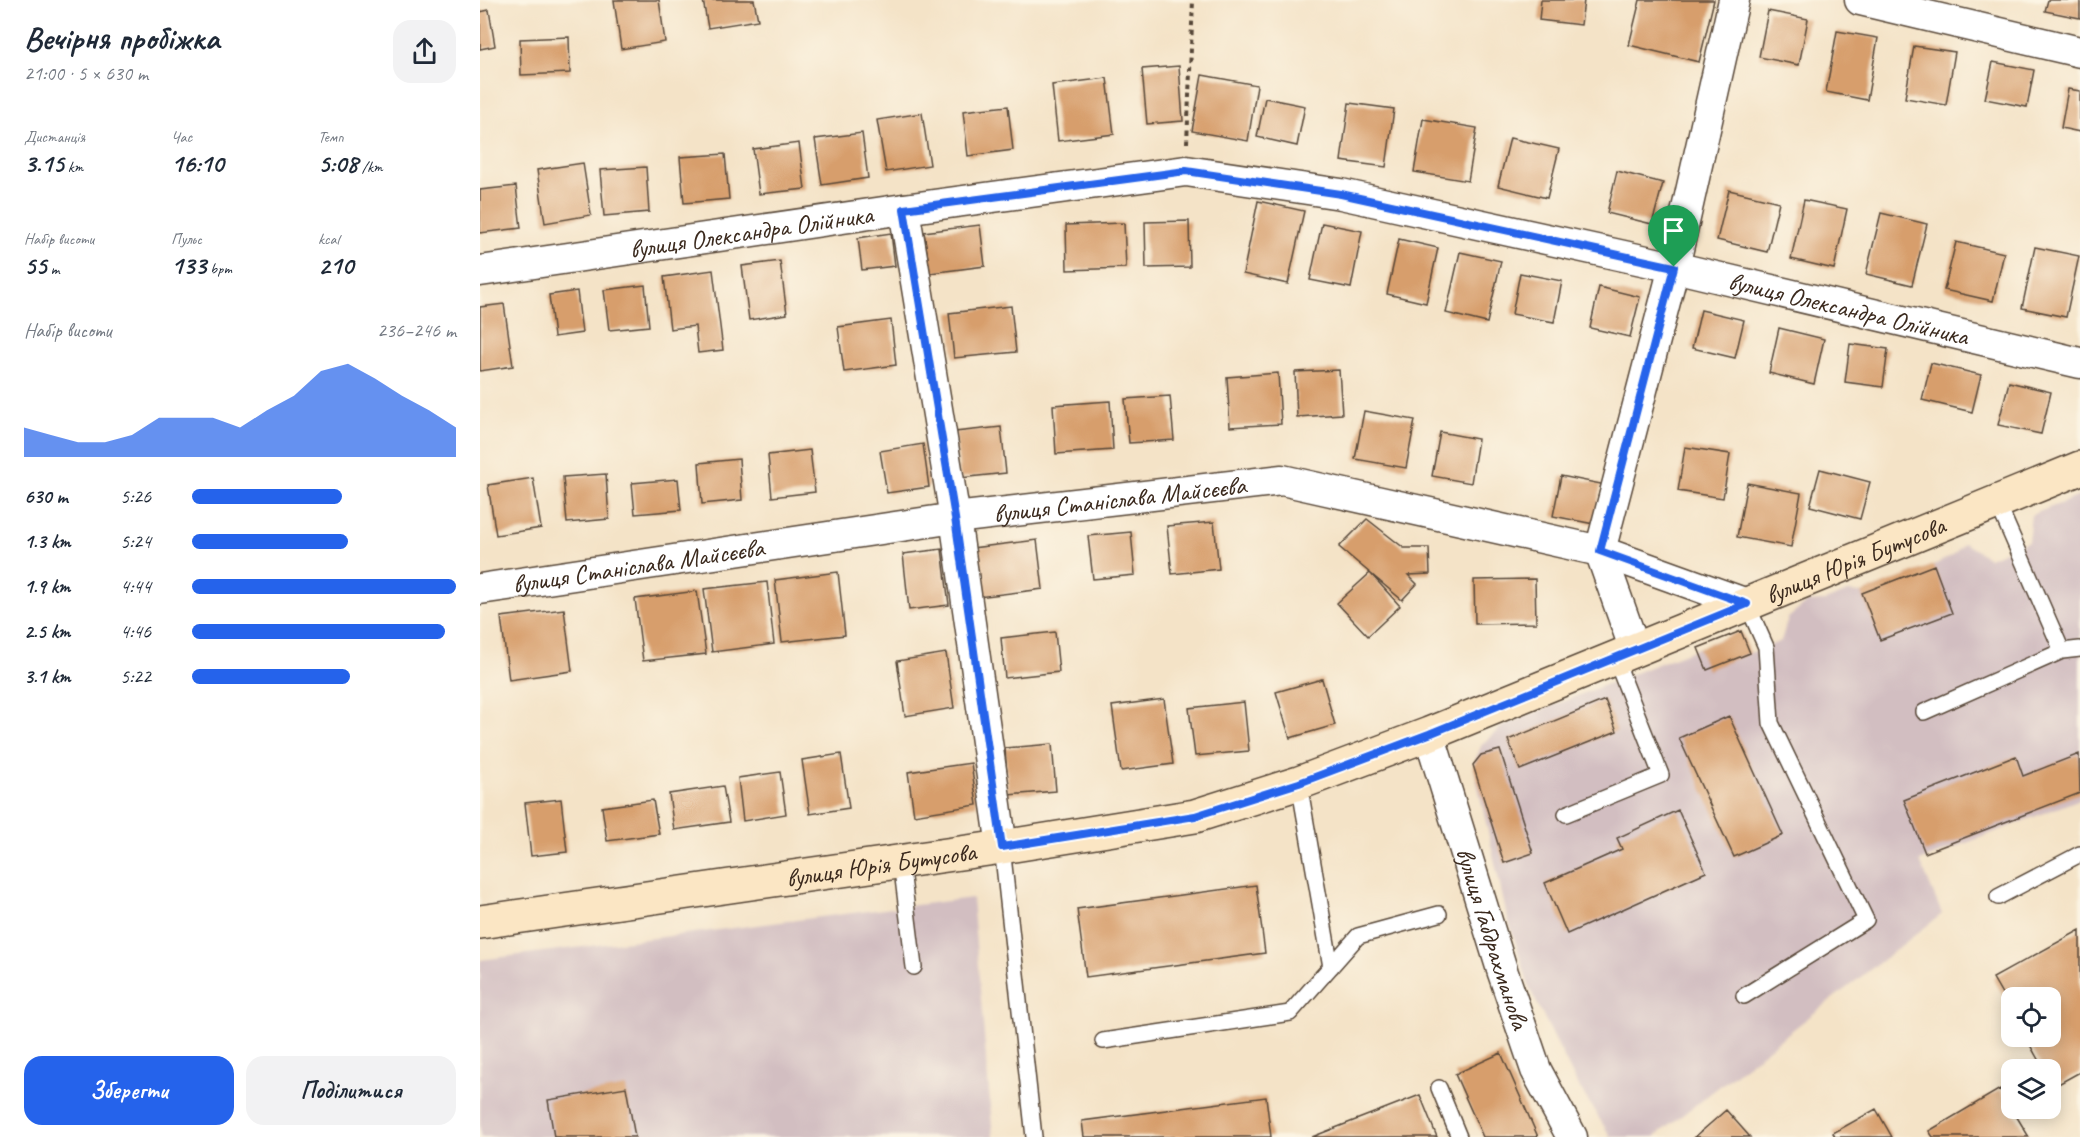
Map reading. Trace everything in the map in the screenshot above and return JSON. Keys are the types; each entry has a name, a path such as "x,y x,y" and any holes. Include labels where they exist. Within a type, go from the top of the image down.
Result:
{"street":[{"path":"1625,654 1600,551 1674,267 1734,0"},
{"path":"1860,0 2080,52"},
{"name":"вулиця Олександра Олійника","path":"480,271 904,209 1186,171 1341,194 1674,267 2080,363"},
{"path":"904,209 955,518 1002,847"},
{"name":"вулиця Юрія Бутусова","path":"480,922 901,862 1195,816 1299,783 1429,734 2080,468"},
{"name":"вулиця Станіслава Майсєєва","path":"480,589 955,518 1282,480 1600,551 1747,604"},
{"name":"вулиця Габдрахманова","path":"1429,734 1503,973 1536,1070 1572,1137"}],"lane":[{"path":"1997,502 2062,651"},
{"path":"1744,996 1866,920 1771,723 1766,647 1747,604"},
{"path":"1924,712 2062,651 2080,649"},
{"path":"1566,814 1661,775 1625,654"},
{"path":"1299,783 1331,967"},
{"path":"1002,847 1034,1137"},
{"path":"1998,897 2080,854"},
{"path":"901,862 914,967"},
{"path":"1103,1041 1290,1013 1358,936 1439,914"},
{"path":"1439,1088 1459,1137"}],"path":[{"path":"1186,171 1194,0"}],"shaded area":[{"path":"2080,496 2080,799 1920,861 1942,914 1654,1137 1611,1137 1576,1082 1530,989 1506,912 1473,765 1482,744 1504,725 1741,631 1750,653 1781,641 1788,618 1808,602 1825,601 1848,592 1862,593 1934,565 1953,555 1964,543 1989,558 2028,541 2031,515"},
{"path":"972,898 993,1137 480,1137 480,960"}],"building":[{"path":"614,0 659,0 665,42 621,49"},
{"path":"703,0 754,0 758,20 708,28"},
{"path":"1541,0 1584,0 1581,25 1539,20"},
{"path":"1640,0 1714,0 1699,62 1629,45"},
{"path":"2048,0 2080,0 2080,18 2045,11"},
{"path":"489,10 495,46 480,49 480,12"},
{"path":"1768,11 1808,19 1799,65 1759,57"},
{"path":"1837,31 1878,38 1867,100 1826,92"},
{"path":"569,37 570,73 521,75 520,39"},
{"path":"1914,46 1955,52 1946,105 1905,98"},
{"path":"1993,62 2034,70 2027,107 1985,99"},
{"path":"1179,66 1183,121 1147,124 1142,69"},
{"path":"1202,75 1257,85 1248,141 1192,131"},
{"path":"1107,78 1114,134 1058,141 1052,85"},
{"path":"2068,89 2080,91 2080,132 2061,128"},
{"path":"1265,98 1305,106 1297,146 1257,137"},
{"path":"1349,103 1394,109 1386,167 1341,161"},
{"path":"1008,106 1013,150 968,156 963,111"},
{"path":"922,113 930,165 886,172 877,120"},
{"path":"1423,119 1477,128 1468,181 1414,172"},
{"path":"862,133 868,178 822,185 815,139"},
{"path":"1510,138 1559,149 1547,198 1498,186"},
{"path":"799,143 805,189 759,194 753,149"},
{"path":"725,154 729,199 684,203 680,157"},
{"path":"583,163 591,215 545,223 537,170"},
{"path":"646,167 649,212 604,216 600,170"},
{"path":"1617,171 1663,183 1652,224 1607,213"},
{"path":"516,186 521,228 480,233 480,190"},
{"path":"1729,190 1779,202 1767,252 1717,240"},
{"path":"1804,200 1847,209 1834,269 1791,259"},
{"path":"1258,201 1304,211 1288,284 1243,274"},
{"path":"1881,213 1927,224 1912,285 1866,274"},
{"path":"1189,221 1190,267 1146,268 1145,222"},
{"path":"1124,223 1126,268 1067,270 1066,225"},
{"path":"1322,223 1362,231 1351,288 1310,280"},
{"path":"980,225 985,266 930,273 924,232"},
{"path":"891,233 895,266 862,270 858,238"},
{"path":"1399,239 1438,248 1426,303 1387,294"},
{"path":"1956,242 2004,253 1993,301 1944,290"},
{"path":"2035,247 2079,256 2066,317 2022,308"},
{"path":"1460,252 1501,261 1487,323 1446,313"},
{"path":"780,261 787,314 749,320 742,266"},
{"path":"713,270 723,350 698,353 695,326 670,329 664,277"},
{"path":"1520,273 1562,281 1554,322 1512,314"},
{"path":"645,285 649,326 609,330 604,290"},
{"path":"1599,287 1640,297 1630,337 1590,328"},
{"path":"577,291 582,333 554,337 549,295"},
{"path":"504,304 513,366 480,371 480,307"},
{"path":"1011,306 1016,352 954,358 949,313"},
{"path":"1701,310 1744,320 1735,358 1692,348"},
{"path":"891,320 896,365 844,372 838,327"},
{"path":"1779,328 1824,339 1814,384 1769,373"},
{"path":"1850,344 1888,349 1883,387 1845,382"},
{"path":"1931,363 1981,375 1972,412 1922,400"},
{"path":"1339,370 1342,414 1297,417 1295,372"},
{"path":"1278,373 1281,424 1230,427 1227,377"},
{"path":"2009,382 2051,392 2041,434 1998,425"},
{"path":"1170,396 1174,440 1129,443 1125,399"},
{"path":"1110,401 1113,450 1056,454 1053,405"},
{"path":"1364,411 1415,420 1406,468 1355,459"},
{"path":"1001,427 1006,473 960,478 955,432"},
{"path":"1440,432 1478,439 1471,483 1432,476"},
{"path":"923,444 929,487 887,493 880,451"},
{"path":"1685,447 1730,454 1723,498 1678,491"},
{"path":"810,450 815,492 772,497 768,455"},
{"path":"739,459 742,500 702,504 699,463"},
{"path":"1820,469 1870,482 1860,519 1810,506"},
{"path":"606,474 609,519 567,523 563,477"},
{"path":"1561,476 1601,484 1594,524 1553,516"},
{"path":"533,478 541,528 496,535 488,485"},
{"path":"678,479 681,510 635,514 632,483"},
{"path":"1747,483 1801,493 1791,547 1737,537"},
{"path":"1367,519 1404,548 1429,548 1430,574 1408,575 1417,584 1402,600 1339,547"},
{"path":"1214,522 1219,569 1172,574 1167,526"},
{"path":"1131,532 1135,575 1093,579 1088,536"},
{"path":"1037,540 1043,589 978,597 972,548"},
{"path":"942,549 949,605 909,610 903,554"},
{"path":"1934,565 1952,613 1880,640 1862,593"},
{"path":"838,572 845,635 782,642 775,580"},
{"path":"1370,573 1400,606 1368,636 1337,603"},
{"path":"1535,579 1536,623 1475,624 1474,580"},
{"path":"767,582 774,644 712,652 704,589"},
{"path":"697,591 706,654 643,661 635,599"},
{"path":"564,609 572,671 509,680 501,617"},
{"path":"1741,631 1750,653 1707,670 1698,648"},
{"path":"1055,632 1059,672 1005,678 1001,638"},
{"path":"946,653 954,708 905,716 897,661"},
{"path":"1322,679 1335,725 1290,738 1276,692"},
{"path":"1164,699 1173,764 1121,771 1112,706"},
{"path":"1605,700 1617,731 1520,770 1508,740"},
{"path":"1244,702 1249,751 1195,756 1189,708"},
{"path":"1729,716 1783,835 1734,857 1679,738"},
{"path":"1052,744 1056,791 1008,795 1005,748"},
{"path":"1500,750 1533,853 1504,863 1473,765 1481,755"},
{"path":"841,754 849,808 810,814 802,760"},
{"path":"2079,754 2080,793 1925,853 1904,800 2016,756 2023,776"},
{"path":"971,763 977,805 914,815 908,772"},
{"path":"780,772 786,814 743,821 738,778"},
{"path":"723,786 729,822 674,830 669,794"},
{"path":"561,799 567,852 531,856 525,803"},
{"path":"653,800 659,834 607,841 602,807"},
{"path":"1678,810 1706,872 1567,934 1545,883 1622,849 1617,838"},
{"path":"1256,885 1265,953 1086,977 1077,909"},
{"path":"2080,930 2080,1072 2061,1083 2061,1059 2038,1059 2031,1047 2061,1047 2061,987 2001,987 2001,992 1993,978"},
{"path":"1501,1053 1538,1137 1483,1137 1455,1074"},
{"path":"626,1087 635,1137 554,1137 548,1100"},
{"path":"2000,1089 2001,1119 2018,1119 2029,1137 1933,1137 1929,1131"},
{"path":"1420,1095 1437,1137 1312,1137"},
{"path":"1266,1097 1271,1137 1084,1137 1082,1121"},
{"path":"1876,1109 1892,1137 1835,1137 1833,1133"},
{"path":"1726,1110 1750,1137 1695,1137"}],"route":[{"path":"1186,171 1341,194 1674,267 1600,551 1747,604 1429,734 1299,783 1195,816 1002,847 955,518 904,209 1186,171"}]}
